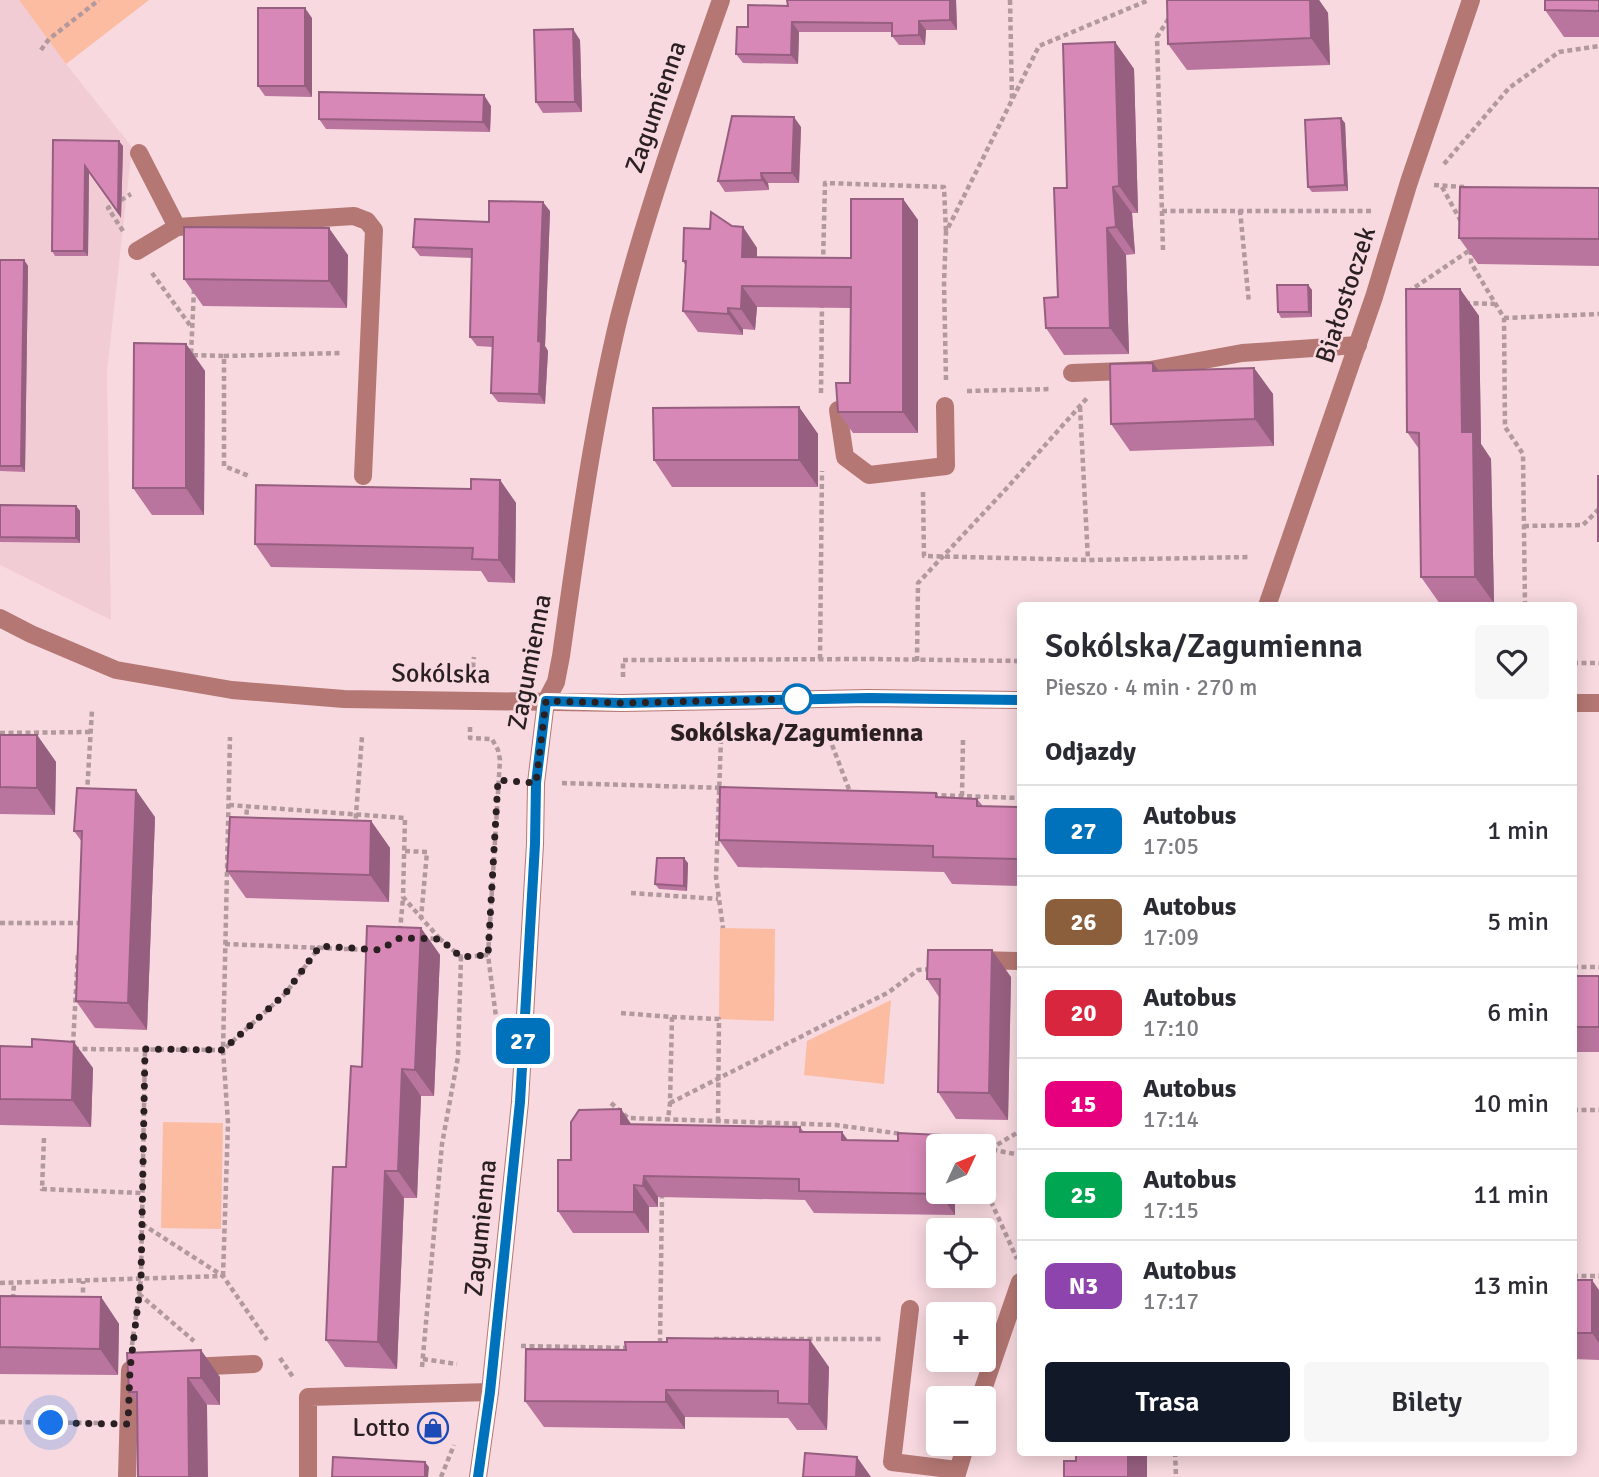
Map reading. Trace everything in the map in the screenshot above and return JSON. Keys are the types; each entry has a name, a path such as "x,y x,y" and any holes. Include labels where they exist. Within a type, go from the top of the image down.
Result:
{"street":[{"name":"Zagumienna","path":"478,1477 490,1392 520,1102 536,783 546,701 556,682 561,656 586,476 619,318 658,178 721,0"},
{"name":"Białostoczek","path":"1268,602 1358,345 1471,0"},
{"path":"139,153 177,227"},
{"path":"137,251 177,227 354,216 366,221 374,230 363,476"},
{"path":"1072,373 1150,370 1242,353 1358,345"},
{"path":"838,410 845,457 869,475 922,471 946,466 945,399"},
{"name":"Sokólska","path":"0,618 104,665 232,690 344,699 622,703 869,698 1017,700"},
{"path":"1577,703 1599,703"},
{"path":"959,959 1017,961"},
{"path":"984,1386 1017,1291"},
{"path":"910,1309 892,1462 956,1474 961,1456"},
{"path":"170,1367 254,1364"},
{"path":"127,1477 128,1424 136,1369"},
{"path":"308,1477 308,1397 490,1392"}],"path":[{"path":"41,50 49,39 99,0"},
{"path":"1010,0 1012,101"},
{"path":"946,232 1039,46 1149,0"},
{"path":"1163,250 1157,37 1175,9"},
{"path":"1440,169 1509,88 1559,52 1599,46"},
{"path":"1434,177 1428,184 1468,187"},
{"path":"823,276 825,183 944,187 945,399 1055,389"},
{"path":"1441,186 1465,230"},
{"path":"1240,210 1249,303"},
{"path":"1162,211 1357,210 1399,214"},
{"path":"1471,242 1471,263 1504,318 1505,426 1523,454 1525,602"},
{"path":"1374,297 1396,300 1471,250"},
{"path":"194,277 191,355 368,352"},
{"path":"820,396 822,290"},
{"path":"1458,303 1496,304"},
{"path":"1504,318 1599,314"},
{"path":"224,356 224,466 249,476"},
{"path":"917,661 918,583 1087,397"},
{"path":"1079,406 1088,560"},
{"path":"820,659 821,458"},
{"path":"922,471 924,556 1088,560 1250,557"},
{"path":"1524,526 1583,525 1599,509"},
{"path":"474,657 470,738 492,739 500,760 488,955 497,1022"},
{"path":"623,660 1017,661"},
{"path":"1577,663 1599,663"},
{"path":"87,799 92,710"},
{"path":"21,732 21,743"},
{"path":"0,733 91,732"},
{"path":"223,1276 228,1124 223,1050 230,737"},
{"path":"355,838 362,737"},
{"path":"829,737 850,792 837,792"},
{"path":"962,739 962,796"},
{"path":"721,740 716,877 723,928"},
{"path":"498,780 732,788"},
{"path":"920,794 1017,797"},
{"path":"229,805 405,818 400,938"},
{"path":"246,829 247,806"},
{"path":"285,809 285,822"},
{"path":"405,851 427,852 421,919"},
{"path":"631,893 719,899"},
{"path":"403,897 440,939 461,957 488,955"},
{"path":"80,924 81,912"},
{"path":"0,923 90,922"},
{"path":"413,938 440,939"},
{"path":"225,944 380,950"},
{"path":"66,1049 223,1050 285,994 320,946"},
{"path":"73,1049 78,950"},
{"path":"420,1394 442,1144 458,1057 461,957"},
{"path":"670,1103 889,992 918,971 948,968 959,959"},
{"path":"1577,967 1599,967"},
{"path":"76,990 88,992"},
{"path":"621,1013 719,1020 718,1121"},
{"path":"663,1133 670,1103 672,1017"},
{"path":"136,1369 141,1279 145,1049"},
{"path":"611,1103 628,1118 836,1125 915,1136"},
{"path":"1577,1110 1599,1110"},
{"path":"996,1143 1017,1132"},
{"path":"44,1138 42,1189 142,1194"},
{"path":"996,1150 1017,1153"},
{"path":"660,1343 662,1186"},
{"path":"992,1204 1017,1262"},
{"path":"142,1224 223,1276 308,1397"},
{"path":"0,1283 223,1276"},
{"path":"1577,1276 1599,1276"},
{"path":"82,1304 83,1281"},
{"path":"13,1304 14,1283"},
{"path":"139,1294 223,1365"},
{"path":"651,1348 669,1338"},
{"path":"711,1339 906,1339"},
{"path":"516,1346 638,1348"},
{"path":"423,1359 467,1366 459,1434 441,1477"},
{"path":"0,1422 128,1424"},
{"path":"1175,1456 1176,1477"}],"shaded area":[{"path":"0,0 19,0 132,147 107,371 111,620 0,565"},
{"path":"19,0 149,0 66,64"},
{"path":"720,928 775,929 774,1021 719,1019"},
{"path":"891,1000 884,1084 804,1075 807,1041"},
{"path":"163,1122 223,1123 221,1229 161,1228"}],"building":[{"path":"787,0 950,0 950,20 919,21 919,35 892,36 892,23 792,22 791,55 736,54 737,27 748,27 748,5 788,6"},
{"path":"1167,0 1310,0 1311,38 1168,44"},
{"path":"1545,0 1599,0 1599,11 1545,10"},
{"path":"258,8 305,8 305,86 258,86"},
{"path":"573,29 575,102 536,102 534,30"},
{"path":"1115,42 1119,186 1113,187 1116,227 1107,228 1110,328 1046,328 1044,298 1058,297 1054,188 1067,188 1063,44"},
{"path":"319,92 484,95 483,122 319,119"},
{"path":"732,116 794,117 792,173 761,173 762,180 718,181"},
{"path":"1341,118 1345,185 1308,187 1305,120"},
{"path":"53,140 119,141 118,212 85,166 84,251 52,251"},
{"path":"1460,187 1599,188 1599,239 1459,238"},
{"path":"851,199 903,199 903,412 838,412 836,383 850,383 851,287 742,286 741,309 728,308 728,314 683,311 686,261 683,261 684,228 710,229 711,212 732,226 743,227 742,257 851,258"},
{"path":"489,201 543,202 538,341 541,342 539,394 491,393 493,337 470,337 472,249 413,247 415,219 489,222"},
{"path":"184,227 329,228 329,281 184,279"},
{"path":"0,260 24,260 21,466 0,466"},
{"path":"1277,285 1308,285 1309,312 1278,312"},
{"path":"1406,289 1460,289 1462,432 1473,432 1475,577 1421,577 1419,433 1407,432"},
{"path":"134,343 186,344 186,488 133,488"},
{"path":"1153,363 1153,371 1254,368 1255,419 1111,424 1110,364"},
{"path":"799,407 799,460 654,460 653,408"},
{"path":"1599,476 1599,541 1598,541"},
{"path":"471,479 500,480 499,560 472,559 473,548 255,544 256,485 471,489"},
{"path":"0,505 76,506 76,538 0,537"},
{"path":"0,735 37,735 37,788 0,787"},
{"path":"720,787 936,793 936,797 977,799 977,806 1017,807 1017,859 933,857 933,846 719,840"},
{"path":"77,788 136,790 128,1003 76,1001 82,831 74,831"},
{"path":"230,817 371,821 370,875 227,871"},
{"path":"657,858 684,858 684,886 655,884"},
{"path":"367,926 421,928 415,1070 402,1069 398,1171 385,1171 378,1342 326,1340 333,1167 346,1167 351,1066 362,1067"},
{"path":"928,950 992,950 989,1093 938,1092 940,979 927,979"},
{"path":"1577,976 1599,976 1599,1027 1577,1027"},
{"path":"32,1039 74,1042 72,1100 0,1099 0,1046 32,1047"},
{"path":"621,1109 621,1124 800,1127 800,1132 842,1132 842,1140 898,1141 898,1133 926,1134 926,1194 799,1191 799,1179 644,1176 643,1186 634,1185 634,1212 558,1211 558,1160 571,1160 571,1122 579,1110"},
{"path":"1577,1280 1592,1280 1592,1333 1577,1333"},
{"path":"0,1296 101,1297 100,1349 0,1347"},
{"path":"667,1338 810,1340 809,1404 778,1403 778,1391 666,1390 666,1402 525,1401 526,1349 626,1350 625,1342 667,1342"},
{"path":"201,1350 201,1378 188,1378 189,1477 138,1477 137,1392 129,1392 127,1353"},
{"path":"805,1453 857,1457 856,1477 803,1477"},
{"path":"1076,1456 1128,1456 1128,1477 1064,1477 1064,1461 1076,1461"},
{"path":"333,1457 425,1462 425,1477 332,1477"}],"bus line":[{"name":"27","path":"478,1477 490,1392 520,1102 536,783 546,701 622,703 869,698 1017,700"}],"place":[{"name":"Sokólska/Zagumienna","path":"797,699"},
{"name":"Lotto","path":"433,1428"}],"route":[{"path":"51,1423 128,1424 130,1369 141,1279 145,1049 223,1050 285,994 320,946 380,950 400,938 440,939 461,957 488,955 498,780 536,783 546,701 622,703 797,699"}]}
